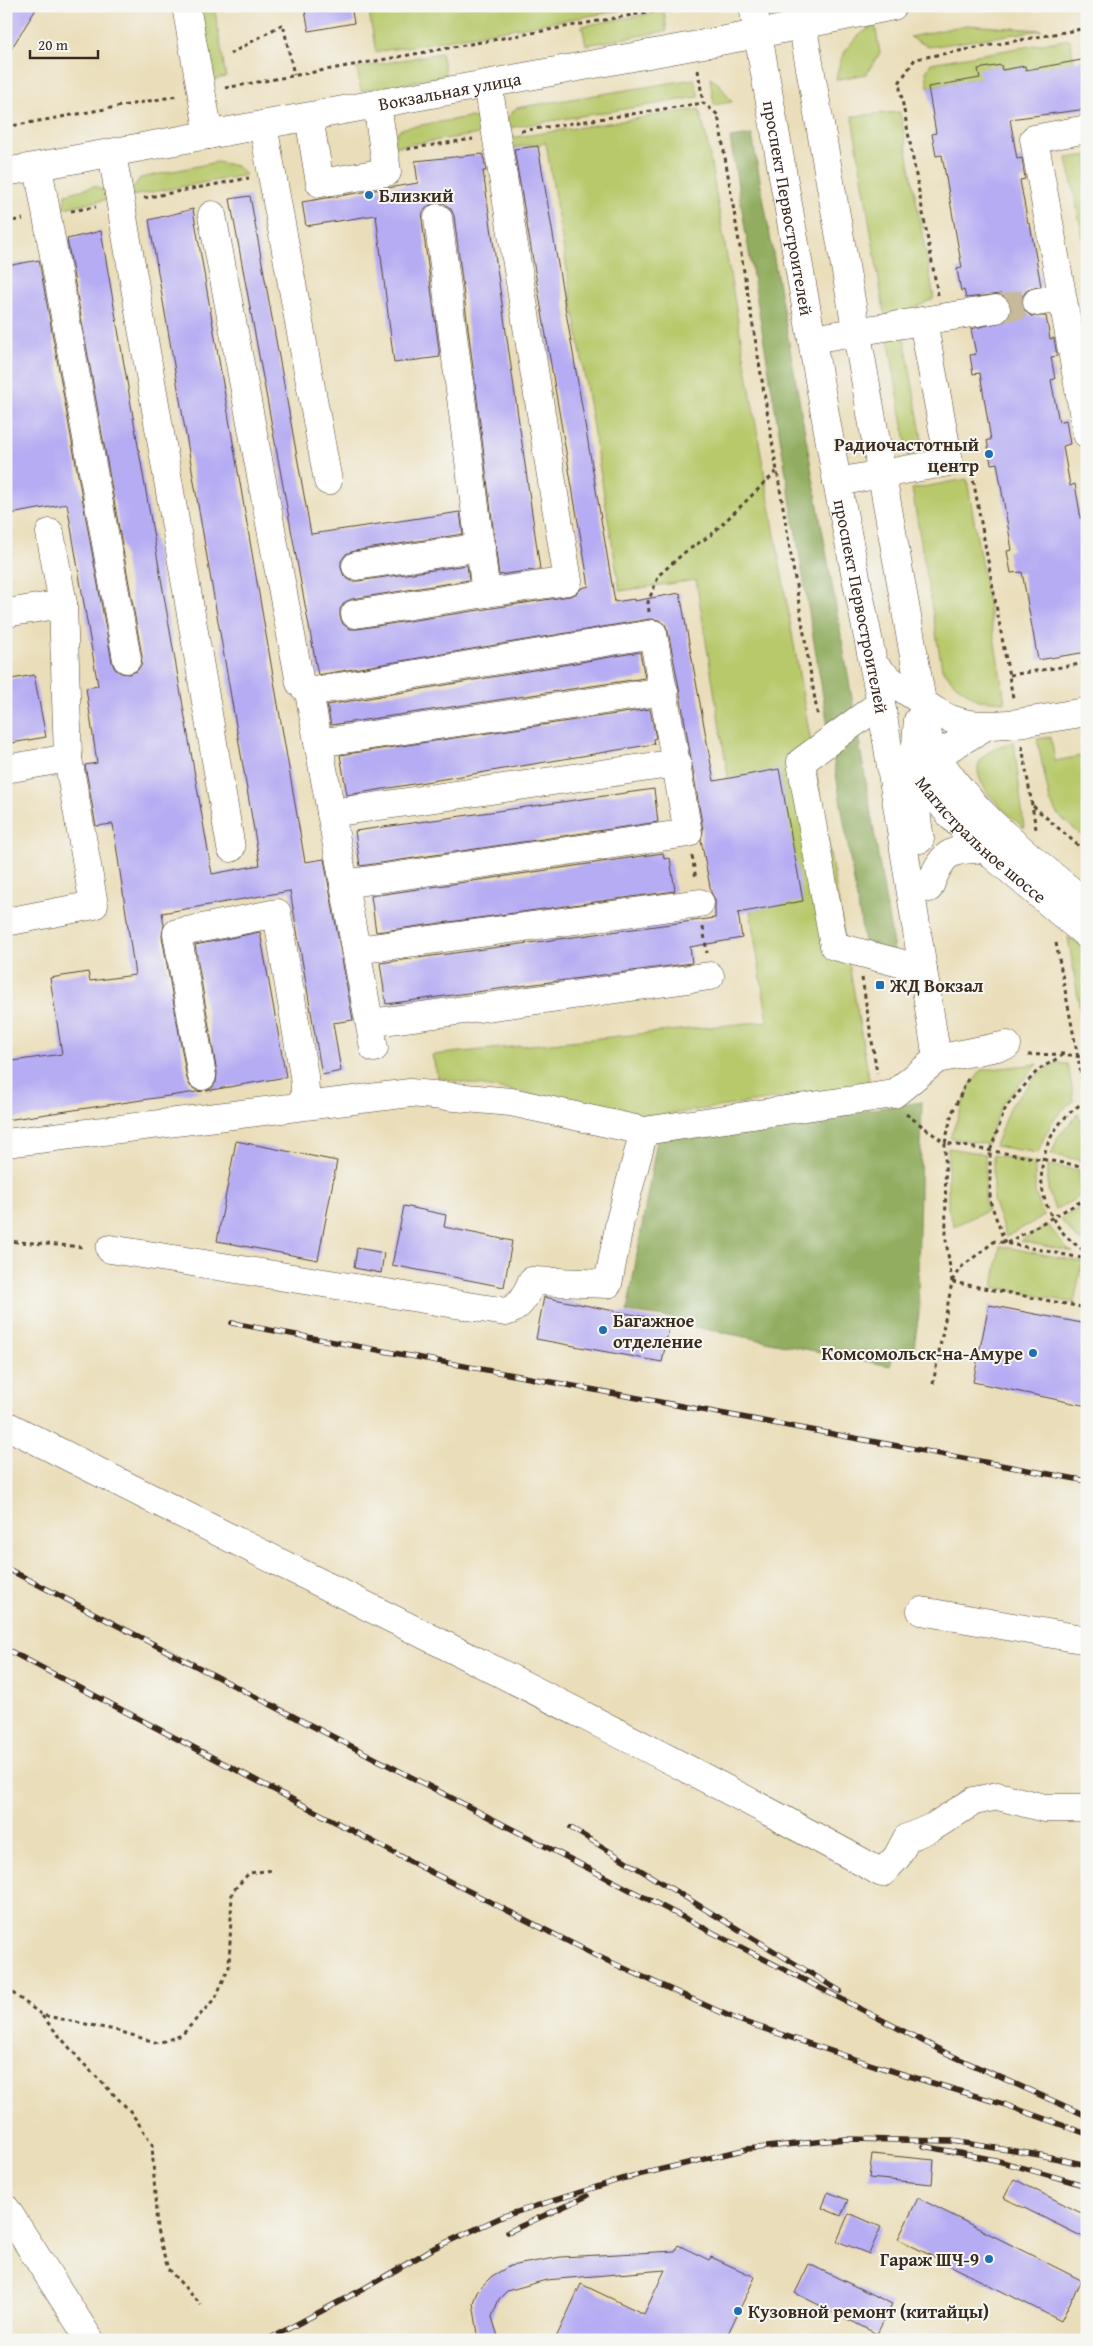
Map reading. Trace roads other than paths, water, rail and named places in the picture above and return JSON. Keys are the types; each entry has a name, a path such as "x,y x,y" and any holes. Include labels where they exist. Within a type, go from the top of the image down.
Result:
{"main road":[{"path":"186,6 209,135"},
{"name":"проспект Первостроителей","path":"753,6 838,482 918,882 922,969 953,1064"},
{"name":"Вокзальная улица","path":"6,172 758,34 800,16 893,6"},
{"path":"800,16 883,473 920,701 915,774 918,882 953,1064"},
{"path":"355,614 568,581 488,84"},
{"path":"309,117 320,183 386,172 377,104"},
{"path":"262,125 328,481"},
{"path":"1087,129 1034,139 1050,300 1087,434"},
{"path":"112,153 231,848"},
{"path":"38,166 127,659"},
{"path":"212,215 300,683 309,692 372,1036 710,976"},
{"path":"438,218 486,593"},
{"path":"812,339 996,309"},
{"path":"838,482 948,462 923,321"},
{"path":"6,922 94,905 68,758 64,604 50,533"},
{"path":"356,566 481,547"},
{"path":"6,613 64,604"},
{"path":"309,692 653,634 664,691 688,833 344,884"},
{"path":"874,665 894,684 954,720 986,726 1087,712"},
{"path":"318,742 664,691"},
{"name":"Магистральное шоссе","path":"920,701 929,741 936,756 994,839 1087,935"},
{"path":"881,703 801,762 834,946 922,969"},
{"name":"Магистральное шоссе","path":"881,703 915,774 938,802 1087,904"},
{"path":"915,774 936,756 986,726"},
{"path":"6,769 68,758"},
{"path":"331,813 677,763"},
{"path":"916,817 923,809 938,802"},
{"path":"918,882 936,868 949,854 994,839"},
{"path":"356,950 700,904"},
{"path":"202,1076 177,933 277,913 304,1076 306,1105"},
{"path":"6,1143 410,1093 511,1102 644,1131 894,1094 953,1064 1017,1050"},
{"path":"110,1249 506,1312 517,1308 532,1282 608,1284 620,1221 644,1131"},
{"path":"6,1425 618,1734 882,1873 896,1858 907,1838 933,1827 974,1801 998,1796 1044,1808 1087,1808"},
{"path":"921,1611 1087,1640"},
{"path":"6,2209 90,2340"}],"tunnel":[{"path":"996,309 1037,302"}],"railway":[{"path":"232,1323 1087,1481"},
{"path":"6,1568 946,2053 1087,2116"},
{"path":"6,1649 425,1869 597,1956 738,2020 876,2066 1006,2105 1087,2134"},
{"path":"571,1828 840,1991"},
{"path":"267,2340 365,2288 434,2248 504,2216 625,2178 747,2149 846,2139 952,2141 1040,2155 1087,2165"},
{"path":"923,2146 995,2160 1087,2186"},
{"path":"508,2232 587,2196"}],"place":[{"name":"Близкий","path":"369,195"},
{"name":"Радиочастотный центр","path":"989,454"},
{"name":"ЖД Вокзал","path":"880,985"},
{"name":"Багажное отделение","path":"603,1330"},
{"name":"Комсомольск-на-Амуре","path":"1033,1353"},
{"name":"Гараж ШЧ-9","path":"989,2259"},
{"name":"Кузовной ремонт (китайцы)","path":"738,2311"}]}
